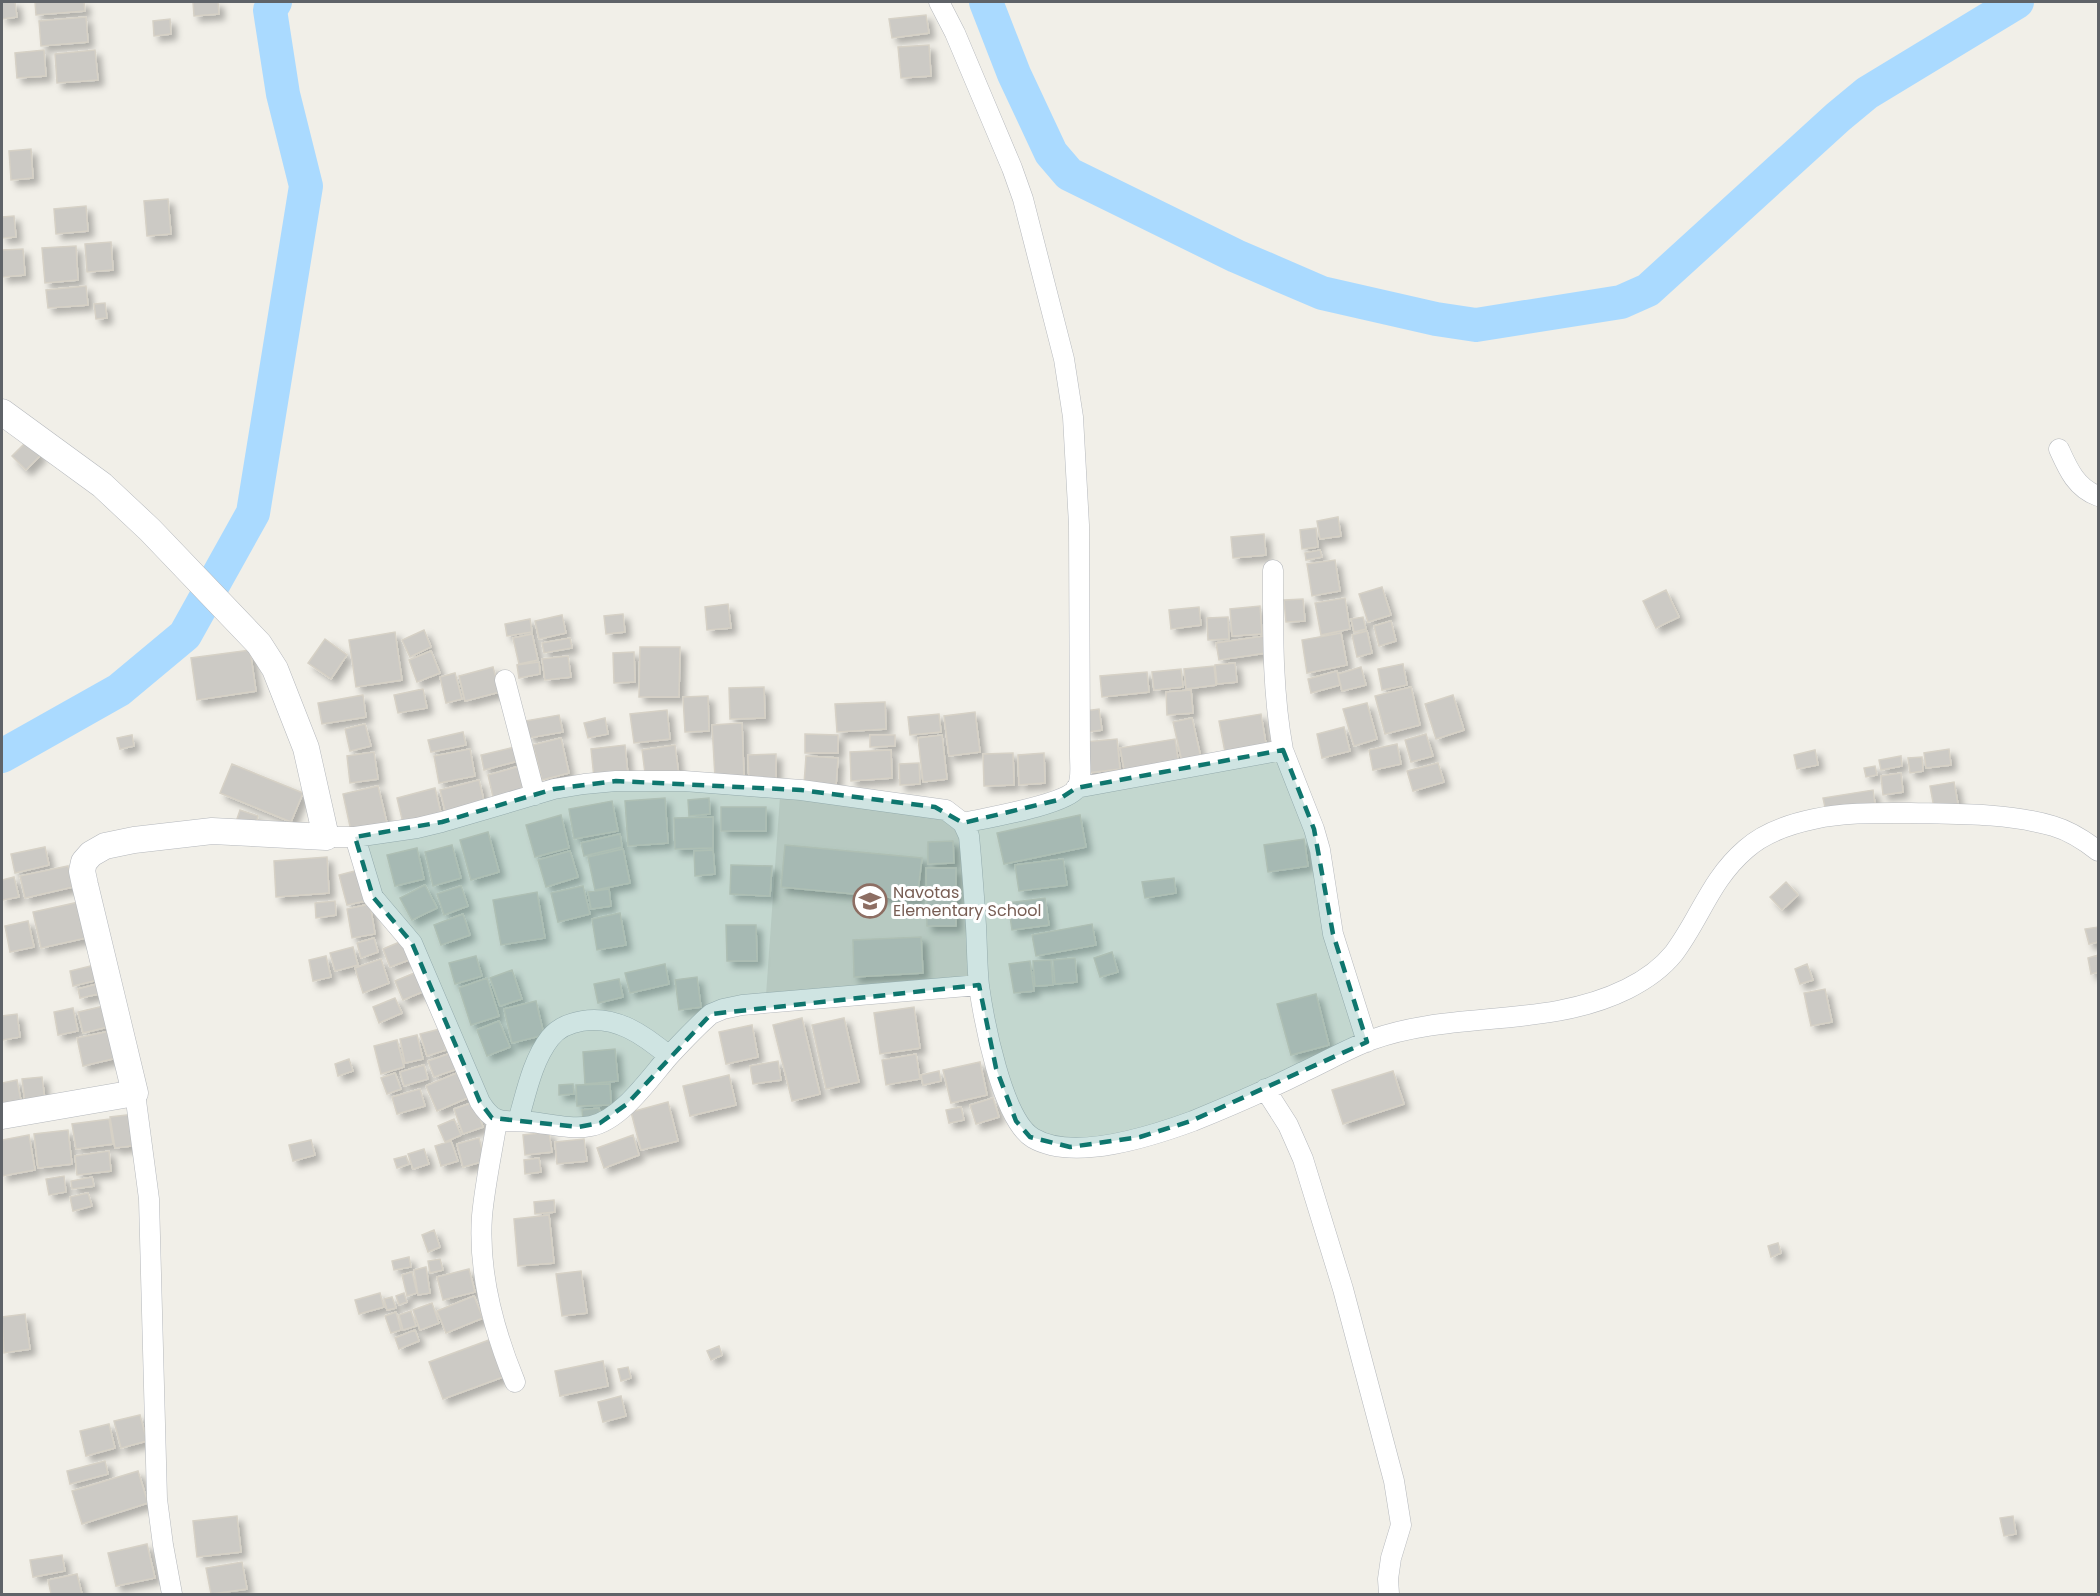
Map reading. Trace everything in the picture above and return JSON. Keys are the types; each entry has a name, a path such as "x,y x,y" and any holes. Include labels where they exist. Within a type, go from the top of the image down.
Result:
{"street":[{"path":"939,2 955,33 1016,178 1058,333 1068,379 1073,417 1079,525 1080,780 1076,789"},
{"path":"2,412 102,485 150,530 259,644 275,669 306,748 327,837"},
{"path":"2060,449 2075,480 2098,496"},
{"path":"1274,570 1274,686 1276,714 1283,750 1306,804 1317,839 1333,934 1366,1042"},
{"path":"505,680 535,795"},
{"path":"963,823 1058,800 1076,789 1283,750"},
{"path":"172,1594 158,1499 149,1199 135,1093 82,871 84,862 91,854 105,846 134,840 213,831 355,837 442,822 554,789 616,781 695,782 801,790 946,810 963,823 969,836 979,985 991,1048 1007,1101 1017,1121 1030,1137 1050,1145 1070,1148 1091,1147 1140,1137 1191,1121 1366,1042 1419,1027 1535,1015 1569,1009 1627,989 1656,971 1673,954 1723,871 1749,846 1779,829 1818,818 1877,813 1949,813 2015,818 2055,827 2081,837 2098,851"},
{"path":"355,837 374,897 412,943 480,1102 486,1113 497,1120 578,1127 609,1119 627,1104 669,1056 711,1014 723,1009 787,1000 979,985"},
{"path":"518,1121 530,1081 542,1052 550,1038 572,1023 593,1019 609,1020 634,1030 669,1056"},
{"path":"1265,1089 1288,1125 1303,1159 1343,1289 1394,1480 1401,1525 1389,1568 1389,1594"},
{"path":"2,1116 135,1093"},
{"path":"497,1120 482,1216 482,1244 490,1305 515,1382"}],"highlighted area":[{"path":"1283,750 1314,829 1333,934 1367,1042 1191,1121 1140,1137 1070,1147 1030,1137 1016,1121 996,1068 979,985 711,1014 627,1104 600,1123 578,1127 492,1118 480,1102 412,943 373,897 355,837 442,822 554,789 616,781 801,790 935,807 963,823 1058,800 1076,788"}],"shaded area":[{"name":"Navotas Elementary School","path":"780,796 929,811 960,827 973,976 766,995"}],"building":[{"path":"2,2 15,2 17,17 2,19"},
{"path":"35,2 84,2 85,11 36,15"},
{"path":"193,2 218,2 219,14 194,16"},
{"path":"926,15 929,33 892,38 889,19"},
{"path":"86,17 88,42 41,46 39,21"},
{"path":"170,19 171,34 154,36 153,21"},
{"path":"929,45 931,76 901,78 898,47"},
{"path":"44,50 46,76 17,78 15,53"},
{"path":"95,50 98,80 57,83 55,54"},
{"path":"31,149 33,178 11,180 9,151"},
{"path":"168,199 171,234 147,236 144,201"},
{"path":"86,206 88,231 56,234 54,209"},
{"path":"14,216 16,237 2,238 2,217"},
{"path":"111,242 113,270 87,272 85,244"},
{"path":"76,246 78,280 45,283 42,248"},
{"path":"23,249 25,275 2,277 2,250"},
{"path":"86,286 88,305 48,308 46,290"},
{"path":"105,303 107,318 96,319 94,304"},
{"path":"27,441 41,455 26,470 12,456"},
{"path":"1338,517 1341,536 1320,539 1317,521"},
{"path":"1316,528 1318,547 1302,549 1300,530"},
{"path":"1264,534 1266,555 1233,558 1231,537"},
{"path":"1320,550 1322,557 1306,560 1305,553"},
{"path":"1335,560 1340,591 1312,596 1307,564"},
{"path":"1382,587 1391,615 1368,622 1359,594"},
{"path":"1666,590 1679,617 1656,628 1643,601"},
{"path":"1345,598 1350,629 1321,635 1315,603"},
{"path":"1303,599 1305,621 1286,622 1284,600"},
{"path":"728,604 731,628 707,630 705,607"},
{"path":"1260,606 1262,634 1232,636 1230,609"},
{"path":"1199,607 1201,625 1171,629 1169,610"},
{"path":"623,614 625,632 606,634 604,616"},
{"path":"562,615 566,633 539,639 535,621"},
{"path":"1228,617 1229,639 1208,640 1207,618"},
{"path":"1363,617 1366,629 1354,632 1351,619"},
{"path":"530,619 532,632 507,636 505,624"},
{"path":"1391,621 1396,641 1379,646 1374,626"},
{"path":"424,630 431,647 410,657 402,640"},
{"path":"1367,631 1372,653 1357,657 1352,635"},
{"path":"395,632 402,680 356,687 349,640"},
{"path":"1341,633 1347,665 1307,673 1302,640"},
{"path":"532,634 538,660 519,664 513,638"},
{"path":"1264,636 1266,653 1219,660 1216,643"},
{"path":"570,638 572,648 544,653 542,643"},
{"path":"325,639 347,655 331,679 308,663"},
{"path":"640,647 680,647 679,697 639,697"},
{"path":"250,650 256,691 197,700 191,658"},
{"path":"431,651 440,673 417,682 409,660"},
{"path":"634,652 635,682 614,683 613,653"},
{"path":"568,656 571,677 545,680 542,659"},
{"path":"539,662 540,674 519,678 517,665"},
{"path":"1235,663 1237,682 1217,684 1215,665"},
{"path":"1403,664 1407,685 1382,690 1378,669"},
{"path":"1214,666 1216,685 1186,689 1184,669"},
{"path":"493,667 500,692 465,701 459,676"},
{"path":"1361,667 1366,685 1342,691 1338,674"},
{"path":"1181,669 1183,687 1154,690 1152,672"},
{"path":"1337,671 1340,685 1311,693 1308,679"},
{"path":"1147,672 1149,692 1102,697 1100,676"},
{"path":"455,673 462,699 446,703 440,677"},
{"path":"764,687 765,718 730,719 729,688"},
{"path":"1411,687 1420,725 1385,734 1375,696"},
{"path":"423,689 427,708 398,713 394,695"},
{"path":"1191,690 1193,713 1167,715 1166,692"},
{"path":"363,695 366,717 322,724 318,703"},
{"path":"1453,695 1464,730 1436,739 1425,704"},
{"path":"708,696 709,731 685,732 683,697"},
{"path":"885,702 886,729 837,732 835,704"},
{"path":"1367,703 1377,739 1354,746 1343,709"},
{"path":"1099,709 1102,730 1088,732 1085,711"},
{"path":"667,710 670,739 634,743 630,714"},
{"path":"975,712 980,752 949,756 944,716"},
{"path":"939,714 941,732 910,735 908,717"},
{"path":"1261,714 1266,744 1225,752 1219,721"},
{"path":"559,715 563,732 529,738 525,721"},
{"path":"605,718 608,734 588,738 584,723"},
{"path":"1192,718 1201,758 1182,762 1173,722"},
{"path":"742,723 744,776 715,778 712,725"},
{"path":"365,724 371,746 350,751 345,729"},
{"path":"1344,727 1350,751 1322,758 1317,734"},
{"path":"463,732 466,745 431,752 428,740"},
{"path":"805,734 838,735 838,753 805,753"},
{"path":"1426,734 1433,756 1411,762 1405,740"},
{"path":"132,735 134,746 120,749 117,738"},
{"path":"870,735 895,735 895,746 870,747"},
{"path":"942,735 947,779 923,782 918,738"},
{"path":"561,738 569,773 542,780 533,745"},
{"path":"1117,739 1120,769 1087,773 1084,742"},
{"path":"1175,739 1179,765 1125,774 1120,748"},
{"path":"1397,744 1401,764 1373,770 1369,750"},
{"path":"625,745 628,775 594,778 591,749"},
{"path":"675,745 679,776 646,781 642,750"},
{"path":"515,747 518,761 484,770 481,755"},
{"path":"470,749 475,776 439,783 434,756"},
{"path":"1949,749 1951,765 1926,768 1924,753"},
{"path":"891,750 892,778 851,781 850,752"},
{"path":"1815,750 1818,765 1797,769 1794,755"},
{"path":"374,752 378,779 350,783 347,756"},
{"path":"1013,753 1014,785 984,786 983,754"},
{"path":"1044,753 1045,783 1019,785 1018,755"},
{"path":"776,754 776,781 749,782 748,755"},
{"path":"806,756 838,758 836,786 804,784"},
{"path":"1901,756 1902,766 1881,770 1879,760"},
{"path":"1922,757 1923,771 1910,773 1908,758"},
{"path":"919,763 920,784 900,785 899,764"},
{"path":"1438,763 1444,782 1413,791 1407,771"},
{"path":"232,764 303,793 291,822 220,793"},
{"path":"520,766 526,789 493,797 488,775"},
{"path":"1875,766 1877,775 1866,777 1864,768"},
{"path":"1901,773 1903,792 1883,795 1881,776"},
{"path":"479,780 485,805 446,815 440,790"},
{"path":"1954,782 1958,804 1934,808 1930,786"},
{"path":"378,786 387,823 351,831 343,794"},
{"path":"435,788 441,813 403,823 397,798"},
{"path":"1873,790 1875,804 1826,812 1823,798"},
{"path":"665,798 668,843 628,846 625,801"},
{"path":"709,798 710,814 689,816 688,800"},
{"path":"612,801 618,831 574,839 569,809"},
{"path":"721,807 766,807 766,831 721,831"},
{"path":"240,810 258,816 255,828 236,822"},
{"path":"561,815 569,848 535,857 526,825"},
{"path":"1080,815 1086,847 1004,864 997,833"},
{"path":"713,817 713,848 675,849 674,818"},
{"path":"488,832 499,872 471,880 460,840"},
{"path":"620,834 622,847 584,856 581,843"},
{"path":"1304,839 1308,866 1268,872 1264,845"},
{"path":"953,841 954,863 928,864 928,842"},
{"path":"452,845 461,878 433,886 425,852"},
{"path":"785,845 922,858 917,900 781,887"},
{"path":"45,847 49,865 15,873 11,854"},
{"path":"417,848 424,879 395,886 387,855"},
{"path":"623,849 630,883 595,890 588,857"},
{"path":"713,850 715,874 695,876 694,851"},
{"path":"570,851 578,877 546,887 538,860"},
{"path":"327,857 329,893 276,897 274,861"},
{"path":"1063,859 1067,885 1019,891 1015,865"},
{"path":"731,865 772,866 770,896 730,894"},
{"path":"68,866 73,887 25,898 20,876"},
{"path":"926,868 956,868 956,926 927,926"},
{"path":"359,870 366,901 347,905 339,875"},
{"path":"14,877 19,897 2,900 2,880"},
{"path":"1174,878 1176,893 1145,898 1142,882"},
{"path":"1786,882 1798,895 1782,910 1770,897"},
{"path":"425,885 437,908 412,920 400,898"},
{"path":"461,886 468,906 444,915 437,894"},
{"path":"583,886 590,914 558,922 551,893"},
{"path":"609,889 611,906 591,909 588,892"},
{"path":"537,892 545,938 501,945 493,900"},
{"path":"1045,898 1049,925 1012,930 1008,903"},
{"path":"335,901 336,915 316,918 315,903"},
{"path":"79,902 86,938 41,948 33,912"},
{"path":"370,904 375,934 352,938 347,909"},
{"path":"620,913 626,945 597,950 592,919"},
{"path":"463,914 470,935 441,945 434,925"},
{"path":"28,921 34,947 10,952 5,926"},
{"path":"1092,924 1096,945 1036,956 1032,935"},
{"path":"726,925 756,925 757,961 727,961"},
{"path":"2098,927 2098,942 2089,944 2085,929"},
{"path":"921,937 923,973 854,977 853,940"},
{"path":"374,938 378,952 361,958 357,943"},
{"path":"402,941 409,960 390,967 383,949"},
{"path":"353,947 358,965 335,971 330,953"},
{"path":"1112,952 1118,972 1100,977 1094,958"},
{"path":"2098,955 2098,972 2091,974 2088,958"},
{"path":"326,956 331,977 313,981 309,960"},
{"path":"476,956 482,976 455,984 449,963"},
{"path":"1075,958 1077,982 1055,984 1053,960"},
{"path":"381,959 389,983 363,993 355,968"},
{"path":"1051,960 1053,985 1035,986 1033,961"},
{"path":"1030,961 1034,991 1014,993 1009,964"},
{"path":"665,964 669,984 630,993 625,973"},
{"path":"1807,964 1813,980 1800,984 1795,969"},
{"path":"95,965 98,980 73,986 70,971"},
{"path":"512,970 522,999 500,1006 490,978"},
{"path":"419,971 427,990 403,1000 395,981"},
{"path":"697,977 701,1007 679,1010 675,980"},
{"path":"487,978 499,1016 471,1025 459,988"},
{"path":"619,979 623,997 598,1003 594,984"},
{"path":"97,984 99,994 80,998 78,989"},
{"path":"1825,989 1832,1022 1811,1026 1804,993"},
{"path":"1316,994 1329,1045 1291,1055 1277,1004"},
{"path":"395,998 402,1013 379,1023 373,1007"},
{"path":"536,1001 544,1035 512,1043 504,1009"},
{"path":"108,1005 112,1026 83,1033 78,1012"},
{"path":"914,1007 920,1048 880,1054 874,1013"},
{"path":"73,1008 78,1031 58,1035 54,1012"},
{"path":"17,1014 20,1037 2,1040 2,1016"},
{"path":"802,1018 820,1094 792,1101 773,1025"},
{"path":"844,1018 859,1082 826,1089 812,1025"},
{"path":"499,1021 510,1047 487,1056 477,1030"},
{"path":"752,1025 758,1057 726,1064 719,1032"},
{"path":"440,1029 446,1050 427,1056 420,1034"},
{"path":"115,1030 121,1057 83,1066 77,1038"},
{"path":"417,1035 423,1059 405,1063 400,1039"},
{"path":"397,1040 404,1067 381,1074 374,1046"},
{"path":"615,1049 618,1081 585,1084 583,1052"},
{"path":"451,1053 457,1069 434,1077 428,1061"},
{"path":"916,1054 920,1079 886,1085 882,1060"},
{"path":"349,1059 353,1071 338,1076 335,1064"},
{"path":"778,1061 781,1080 753,1084 750,1066"},
{"path":"980,1062 987,1095 951,1103 943,1070"},
{"path":"424,1065 428,1079 404,1086 400,1072"},
{"path":"939,1071 941,1081 923,1085 921,1075"},
{"path":"1393,1071 1404,1104 1343,1124 1332,1090"},
{"path":"459,1072 470,1097 437,1111 426,1086"},
{"path":"395,1073 401,1089 387,1094 381,1078"},
{"path":"729,1075 736,1105 690,1116 683,1086"},
{"path":"42,1077 45,1100 25,1103 22,1079"},
{"path":"17,1080 22,1106 2,1110 2,1083"},
{"path":"573,1084 574,1094 559,1095 559,1085"},
{"path":"610,1084 611,1105 577,1106 576,1085"},
{"path":"420,1089 425,1106 397,1114 392,1097"},
{"path":"993,1098 999,1117 976,1124 970,1105"},
{"path":"474,1102 483,1127 463,1134 454,1109"},
{"path":"668,1102 678,1141 641,1150 631,1112"},
{"path":"961,1107 964,1120 949,1123 946,1110"},
{"path":"599,1108 601,1119 583,1121 582,1110"},
{"path":"135,1114 139,1145 115,1148 110,1117"},
{"path":"109,1119 113,1144 76,1149 72,1124"},
{"path":"454,1119 461,1135 445,1142 438,1126"},
{"path":"68,1130 72,1164 38,1168 34,1134"},
{"path":"549,1132 552,1152 525,1155 523,1135"},
{"path":"29,1135 35,1170 2,1176 2,1140"},
{"path":"633,1135 639,1155 604,1168 597,1148"},
{"path":"479,1138 485,1161 463,1167 457,1144"},
{"path":"584,1139 587,1161 557,1164 555,1142"},
{"path":"311,1140 315,1155 293,1161 289,1145"},
{"path":"451,1141 458,1161 441,1166 435,1146"},
{"path":"424,1149 429,1164 413,1169 408,1154"},
{"path":"109,1151 111,1171 77,1175 75,1156"},
{"path":"406,1156 409,1164 397,1168 394,1159"},
{"path":"539,1158 541,1172 525,1174 524,1160"},
{"path":"64,1176 66,1192 49,1195 46,1179"},
{"path":"92,1177 94,1186 72,1189 71,1181"},
{"path":"88,1193 92,1206 73,1211 70,1197"},
{"path":"554,1200 555,1212 535,1214 534,1202"},
{"path":"549,1215 554,1263 518,1266 514,1219"},
{"path":"434,1230 440,1247 428,1252 422,1235"},
{"path":"1778,1243 1781,1253 1771,1257 1768,1246"},
{"path":"409,1257 411,1267 394,1270 392,1261"},
{"path":"440,1259 443,1270 430,1273 428,1261"},
{"path":"426,1267 430,1293 418,1295 414,1270"},
{"path":"469,1269 475,1292 443,1300 437,1277"},
{"path":"581,1271 587,1313 562,1316 556,1274"},
{"path":"412,1272 417,1293 407,1296 402,1275"},
{"path":"380,1293 384,1307 359,1314 355,1300"},
{"path":"404,1293 407,1302 399,1305 396,1296"},
{"path":"474,1296 483,1318 446,1333 437,1311"},
{"path":"392,1297 396,1308 387,1310 384,1299"},
{"path":"432,1303 439,1323 420,1330 413,1310"},
{"path":"411,1311 416,1326 403,1330 399,1315"},
{"path":"396,1312 401,1330 391,1333 385,1316"},
{"path":"25,1314 30,1349 4,1353 2,1317"},
{"path":"415,1330 419,1341 399,1349 395,1338"},
{"path":"489,1340 503,1377 443,1399 429,1362"},
{"path":"719,1346 722,1355 711,1360 707,1351"},
{"path":"603,1361 608,1386 560,1396 555,1371"},
{"path":"628,1367 631,1378 621,1381 618,1369"},
{"path":"621,1396 626,1416 603,1422 598,1402"},
{"path":"140,1415 147,1441 121,1448 114,1421"},
{"path":"109,1424 115,1448 86,1456 80,1431"},
{"path":"105,1461 108,1474 70,1484 67,1471"},
{"path":"138,1471 148,1503 82,1524 72,1491"},
{"path":"237,1516 241,1552 197,1557 193,1521"},
{"path":"2013,1516 2016,1534 2004,1536 2000,1518"},
{"path":"147,1544 155,1578 116,1586 108,1553"},
{"path":"62,1555 65,1571 33,1577 30,1560"},
{"path":"242,1562 247,1589 211,1594 206,1568"},
{"path":"77,1574 82,1594 51,1594 48,1580"}],"waterway":[{"path":"2,756 119,690 185,635 253,513 306,186 283,94 270,10 275,2"},
{"path":"986,2 1014,74 1051,153 1069,174 1236,256 1322,293 1436,319 1476,325 1621,302 1648,290 1867,93 2017,2"}],"place":[{"name":"Navotas Elementary School","path":"870,901"}]}
